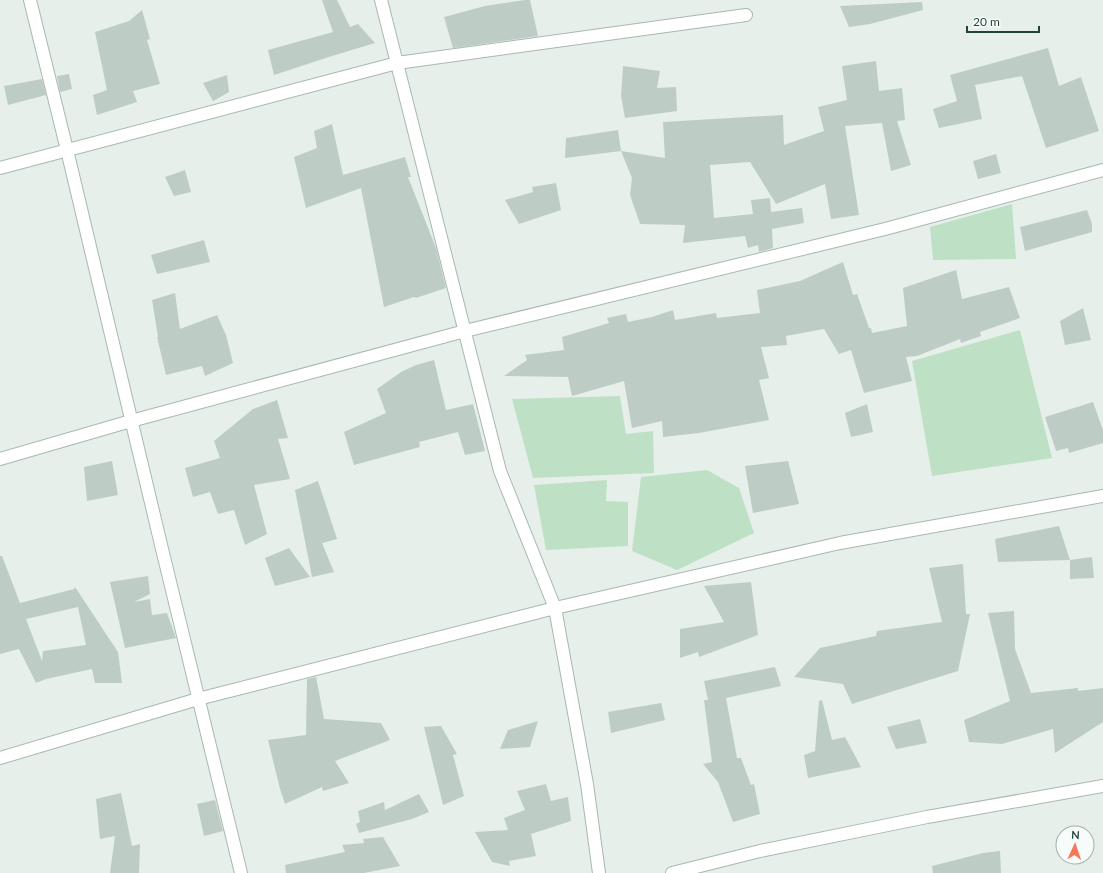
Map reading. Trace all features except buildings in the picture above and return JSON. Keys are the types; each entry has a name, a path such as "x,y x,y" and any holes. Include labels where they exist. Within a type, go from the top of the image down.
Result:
{"street":[{"path":"30,0 241,873"},
{"path":"381,0 500,471 555,608 587,784 599,873"},
{"path":"0,168 397,63 746,15"},
{"path":"0,459 131,421 465,332 885,229 1103,170"},
{"path":"0,758 198,699 555,608 840,543 1103,496"},
{"path":"672,873 775,848 927,818 1103,786"}],"green space":[{"path":"1012,204 1016,259 933,260 930,227"},
{"path":"1020,330 1052,458 932,476 912,361"},
{"path":"620,396 626,434 653,431 654,473 533,478 512,399"},
{"path":"707,470 739,488 754,533 677,570 632,551 641,477"},
{"path":"607,480 606,501 628,502 628,546 546,550 534,485"}]}
